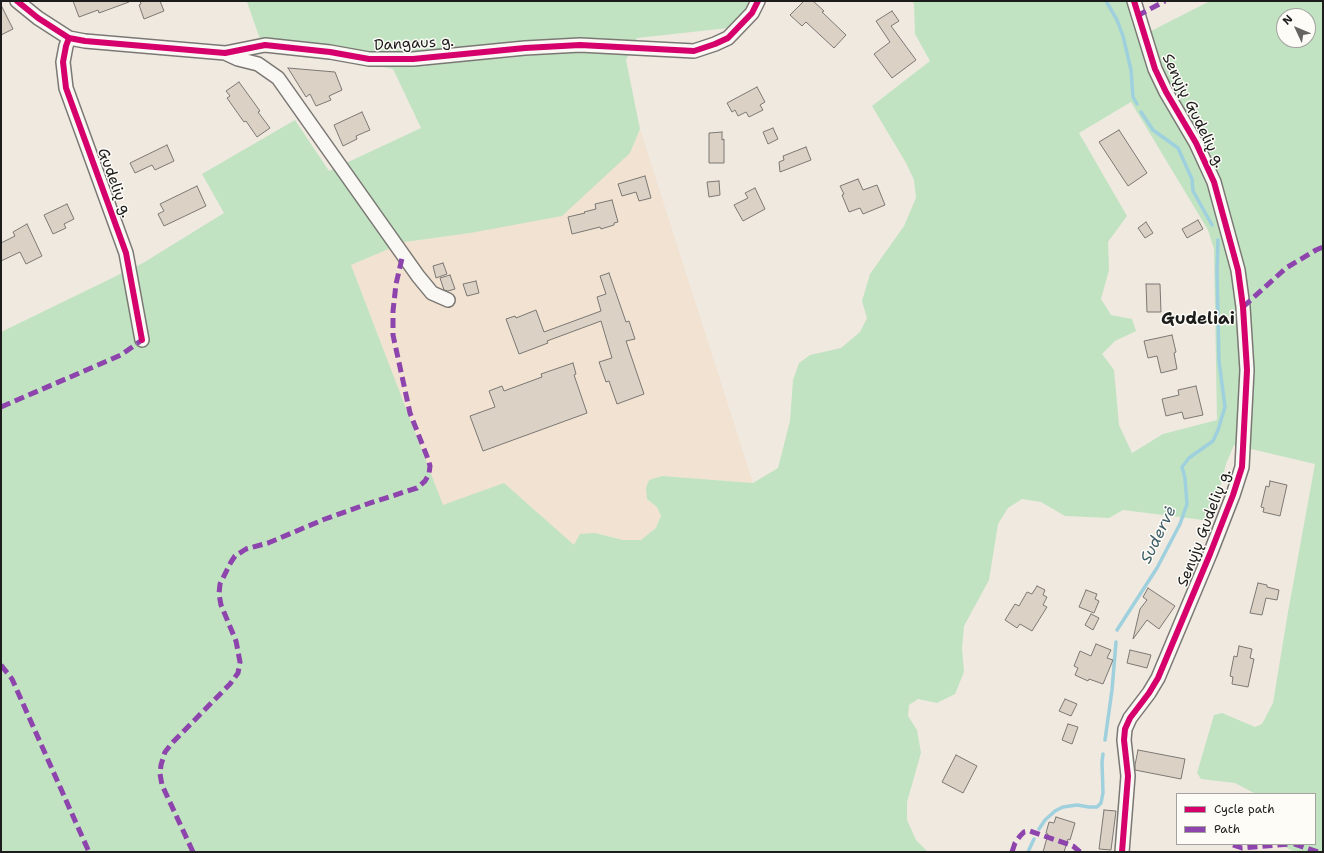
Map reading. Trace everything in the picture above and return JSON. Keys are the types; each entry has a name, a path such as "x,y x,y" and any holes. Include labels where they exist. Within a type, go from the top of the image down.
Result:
{"street":[{"name":"Dangaus g.","path":"17,1 38,18 69,38 85,42 225,53 265,45 330,52 369,59 413,59 525,48 580,45 694,51 728,38 752,13 758,1"},
{"name":"Senųjų Gudelių g.","path":"1122,852 1128,776 1124,740 1125,729 1130,718 1149,693 1158,678 1233,495 1242,467 1247,370 1243,307 1238,270 1214,182 1196,143 1163,86 1153,62 1134,1"},
{"name":"Gudelių g.","path":"69,38 63,62 66,88 126,253 142,340"},
{"path":"225,53 238,59 258,64 278,78 418,276 432,293 448,300"}],"shaded area":[{"path":"640,129 753,483 662,476 649,480 647,499 657,507 661,516 656,528 641,540 623,540 595,533 574,546 504,483 443,506 351,265 405,242 470,233 630,153"}],"green space":[{"path":"754,1 753,7 728,28 637,38 626,60 640,129 630,153 562,216 470,233 405,242 351,265 443,505 504,483 574,545 580,534 595,533 623,540 641,540 656,528 661,516 657,507 647,499 646,488 649,480 662,476 753,483 778,468 790,421 793,380 799,363 810,355 841,348 860,332 867,318 862,301 870,274 904,226 916,198 914,180 906,163 872,106 930,61 915,34 914,4 912,1 1140,1 1149,32 1210,1 1323,1 1323,852 1293,852 1280,845 1316,845 1316,793 1254,793 1235,783 1201,779 1197,773 1214,715 1222,713 1255,727 1262,724 1273,703 1315,464 1234,445 1226,464 1211,521 1123,510 1109,518 1065,516 1041,502 1022,499 1008,508 998,524 989,580 964,626 962,648 964,672 955,694 937,703 918,699 909,705 908,716 917,730 921,753 907,802 907,820 916,840 928,852 1,852 1,332 143,263 224,213 202,174 295,120 329,171 421,128 393,69 261,42 247,2","holes":["1131,102 1208,230 1214,249 1217,420 1163,434 1132,453 1119,425 1114,370 1102,354 1115,341 1136,331 1132,319 1111,315 1101,299 1109,270 1108,242 1127,216 1079,133"]}],"building":[{"path":"73,1 129,2 99,13 98,10 79,17"},
{"path":"140,1 160,1 164,11 144,19 139,5 141,4"},
{"path":"804,1 813,1 824,11 822,12 846,35 834,48 806,22 802,26 790,15"},
{"path":"1,5 13,29 1,35"},
{"path":"892,11 899,21 891,26 916,60 892,78 874,54 890,42 876,21"},
{"path":"288,68 335,72 342,90 329,96 331,100 316,106 310,94 306,97"},
{"path":"239,82 260,111 258,112 270,128 257,137 227,98 230,96 226,91"},
{"path":"757,87 765,102 760,105 763,110 749,117 746,112 738,116 735,110 732,112 727,103"},
{"path":"362,112 370,130 356,136 357,139 343,146 334,125"},
{"path":"773,128 778,139 768,144 763,132"},
{"path":"1119,130 1147,173 1128,186 1099,142"},
{"path":"722,132 722,140 724,139 724,163 709,163 709,133"},
{"path":"167,145 174,161 155,170 152,165 135,173 130,163"},
{"path":"806,147 811,160 780,172 779,162 784,160 783,156"},
{"path":"645,176 651,198 639,201 636,192 622,196 618,184"},
{"path":"858,179 863,190 877,185 885,205 863,214 860,208 849,212 840,186"},
{"path":"719,181 720,195 709,197 707,182"},
{"path":"197,186 206,206 164,226 158,214 164,211 160,204"},
{"path":"755,188 765,209 743,221 734,205 748,198 745,193"},
{"path":"612,200 618,222 614,223 614,225 601,229 600,227 572,234 568,217 596,209 595,204"},
{"path":"67,204 74,219 64,224 66,228 53,234 44,215"},
{"path":"1198,220 1203,229 1187,238 1182,229"},
{"path":"1146,222 1153,233 1145,238 1138,228"},
{"path":"27,224 42,256 26,264 20,252 1,261 1,243 15,236 13,232"},
{"path":"443,263 447,274 436,278 433,266"},
{"path":"609,273 626,322 629,321 635,339 626,341 644,394 617,404 609,381 606,382 599,362 612,358 601,321 547,341 548,343 519,354 506,319 515,316 516,318 536,310 544,332 601,311 597,297 606,294 600,276"},
{"path":"450,275 455,289 448,291 444,290 440,278"},
{"path":"476,281 479,293 467,296 463,284"},
{"path":"1146,284 1160,284 1161,312 1147,312"},
{"path":"1172,335 1176,352 1174,353 1177,369 1161,373 1157,356 1148,358 1144,341"},
{"path":"573,363 576,374 574,375 587,413 483,451 470,416 495,407 489,391 502,386 504,391 542,377 541,374"},
{"path":"1196,386 1203,415 1184,419 1182,412 1166,416 1162,399 1179,395 1178,390"},
{"path":"1270,481 1287,485 1280,516 1263,512 1264,508 1261,507 1266,486 1269,487"},
{"path":"1258,583 1279,590 1277,600 1266,598 1262,615 1250,613"},
{"path":"1037,586 1045,590 1043,595 1047,597 1043,605 1047,607 1032,631 1020,624 1017,628 1005,620 1015,604 1019,606 1027,592 1032,594"},
{"path":"1148,588 1175,606 1159,629 1147,620 1133,639 1140,609 1147,600 1143,597"},
{"path":"1086,590 1097,594 1095,599 1099,601 1094,613 1079,607"},
{"path":"1091,614 1099,618 1093,630 1085,625"},
{"path":"1096,644 1111,650 1107,658 1113,660 1103,684 1089,679 1088,681 1075,675 1078,668 1074,666 1080,651 1091,656"},
{"path":"1239,646 1252,649 1250,658 1254,659 1248,687 1232,684 1233,677 1230,676 1234,656 1237,657"},
{"path":"1130,650 1151,655 1147,668 1127,663"},
{"path":"1065,699 1077,704 1071,716 1059,711"},
{"path":"1068,724 1078,727 1072,744 1062,740"},
{"path":"1138,750 1185,759 1181,779 1135,770"},
{"path":"956,755 977,766 963,793 942,782"},
{"path":"1104,810 1116,811 1111,850 1099,849"},
{"path":"1056,817 1075,823 1070,840 1068,839 1064,852 1043,852 1048,834 1046,833 1049,822 1054,823"}],"waterway":[{"name":"Sudervė","path":"1106,1 1117,20 1123,36 1131,70 1133,97 1137,104"},
{"name":"Sudervė","path":"1141,112 1153,130 1178,148 1192,179 1193,191 1212,225"},
{"name":"Sudervė","path":"1117,630 1157,568 1180,524 1187,504 1185,478 1182,467 1189,458 1213,441 1225,407 1219,361 1217,271 1218,240"},
{"name":"Sudervė","path":"1105,740 1112,690 1116,642"},
{"name":"Sudervė","path":"1039,829 1045,820 1055,811 1063,807 1077,805 1097,807 1101,803 1103,793 1103,754"},
{"name":"Sudervė","path":"1028,852 1034,839"}],"marked path":[{"path":"1137,16 1165,1"},
{"path":"1243,307 1286,268 1323,247"},
{"path":"193,852 162,785 160,774 161,765 165,752 173,742 230,684 238,673 240,662 236,641 221,605 219,594 220,584 231,562 235,556 246,549 268,543 325,519 417,488 425,481 429,474 430,466 428,459 410,413 393,335 393,311 396,284 403,254"},
{"path":"1,407 121,355 142,340"},
{"path":"1,665 12,679 89,852"},
{"path":"1012,852 1015,843 1020,836 1024,832 1030,831 1073,846 1080,852"},
{"path":"1233,845 1242,848 1277,845"},
{"path":"1297,845 1318,852"}],"cycle path":[{"path":"17,1 38,18 69,38 85,41 225,53 265,45 330,52 369,59 413,59 525,48 580,45 694,51 728,38 752,13 758,1"},
{"path":"1122,852 1128,776 1124,740 1125,729 1130,718 1149,693 1158,678 1233,495 1242,467 1247,370 1243,307 1238,270 1214,182 1196,143 1166,92 1155,69 1134,1"},
{"path":"69,38 63,62 66,88 126,253 142,340"}],"district":[{"name":"Gudeliai","path":"1198,320"}]}
